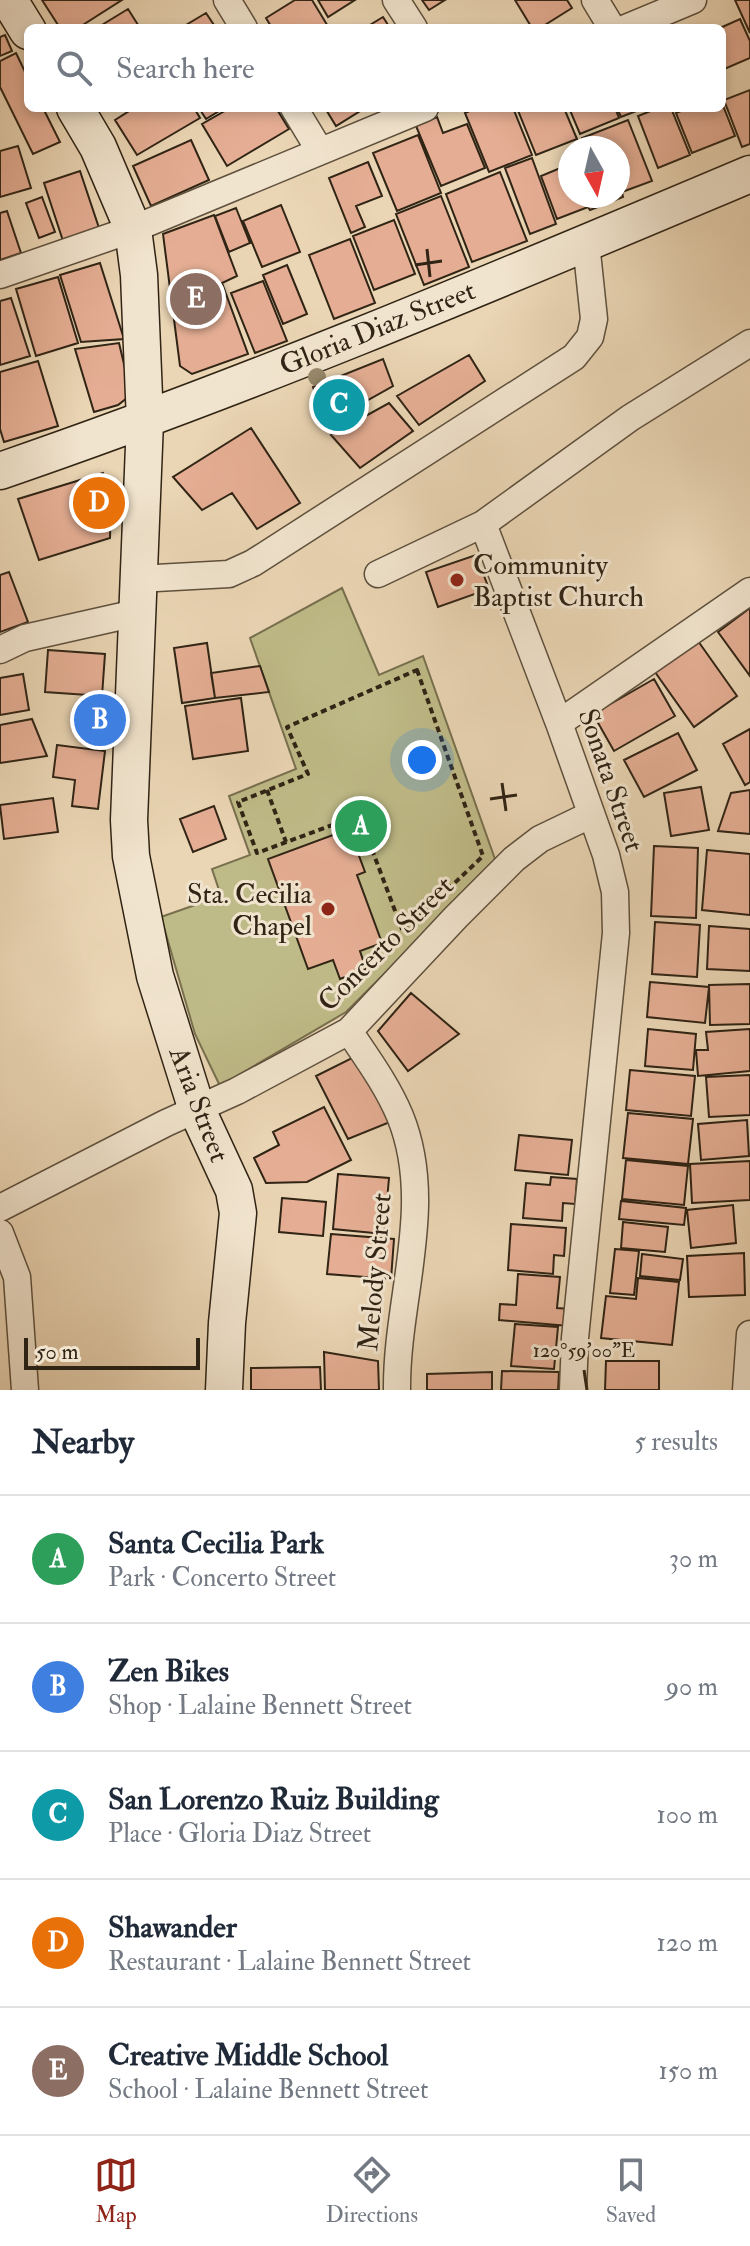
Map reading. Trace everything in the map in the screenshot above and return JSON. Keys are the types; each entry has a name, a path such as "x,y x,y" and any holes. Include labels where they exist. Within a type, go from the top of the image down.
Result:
{"street":[{"path":"9,0 24,24"},
{"path":"227,0 242,24"},
{"path":"396,0 411,24"},
{"path":"595,0 610,24"},
{"path":"636,24 693,0"},
{"name":"Aria Street","path":"77,112 98,147 133,229 139,275 145,421 129,820 131,856 155,976 197,1110 234,1190 238,1213 224,1390"},
{"path":"296,112 320,151"},
{"path":"0,275 133,229 415,112"},
{"name":"Gloria Diaz Street","path":"0,471 145,421 750,174"},
{"path":"0,650 137,596 229,574 253,563 574,357 590,337 594,319 586,243"},
{"path":"378,574 483,524 630,418 750,343"},
{"name":"Sonata Street","path":"483,524 559,723 606,855 615,892 616,933 575,1338 573,1390"},
{"path":"559,723 750,591"},
{"name":"Concerto Street","path":"0,1208 349,1031 514,859 540,839 590,815"},
{"name":"Melody Street","path":"349,1031 386,1087 401,1119 416,1189 397,1390"},
{"path":"0,1233 17,1277 25,1390"},
{"path":"746,1390 750,1334"}],"path":[{"path":"417,670 483,856 403,932 359,815 286,842 257,853 238,802 308,774 287,727 417,670"},
{"path":"267,790 286,842"}],"shaded area":[{"path":"342,588 379,675 423,656 496,862 346,1012 220,1086 195,1034 161,917 221,896 212,869 250,855 229,796 296,769 250,638"}],"building":[{"path":"42,0 122,0 84,24 57,24"},
{"path":"295,0 312,0 327,24 270,24 266,18"},
{"path":"318,0 355,0 328,17"},
{"path":"422,0 445,0 429,10"},
{"path":"515,0 567,0 572,8 546,24 530,24"},
{"path":"735,0 750,0 750,33"},
{"path":"128,9 137,24 104,24"},
{"path":"206,13 213,24 188,24"},
{"path":"383,17 387,24 372,24"},
{"path":"740,19 750,41 750,58 726,68 726,25"},
{"path":"5,35 12,51 0,56 0,37"},
{"path":"16,53 24,70 24,112 45,112 60,142 33,154 0,87 0,61"},
{"path":"750,90 750,144 742,147 726,99"},
{"path":"128,112 196,112 200,118 137,155 115,120"},
{"path":"202,112 217,112 206,119"},
{"path":"223,112 278,112 289,129 227,166 202,124"},
{"path":"327,112 359,112 336,126"},
{"path":"515,112 532,155 489,172 465,113"},
{"path":"519,112 566,112 576,136 558,136 558,146 536,155"},
{"path":"571,112 617,112 619,118 580,134"},
{"path":"648,112 673,112 690,155 658,168 638,116"},
{"path":"726,112 735,136 692,153 676,113"},
{"path":"437,117 443,133 467,124 485,168 441,186 416,126"},
{"path":"628,120 652,181 630,189 630,136 587,136"},
{"path":"418,135 441,193 397,211 373,153"},
{"path":"191,140 209,180 151,206 133,166"},
{"path":"18,146 31,188 0,197 0,151"},
{"path":"532,158 556,224 530,234 505,168"},
{"path":"368,162 382,196 356,206 365,227 351,233 329,178"},
{"path":"558,169 558,208 585,208 557,219 541,176"},
{"path":"80,171 100,231 64,244 44,183"},
{"path":"500,172 527,241 472,262 446,194"},
{"path":"441,196 469,267 424,285 396,214"},
{"path":"42,197 55,232 39,238 26,203"},
{"path":"281,205 300,252 262,267 243,221"},
{"path":"236,208 250,243 229,252 215,216"},
{"path":"7,211 21,253 0,260 0,213"},
{"path":"214,215 237,276 222,283 248,354 192,374 180,366 163,234"},
{"path":"394,220 415,274 374,290 353,236"},
{"path":"350,239 375,303 334,319 309,255"},
{"path":"100,263 124,339 81,342 60,275"},
{"path":"287,265 307,314 283,324 263,275"},
{"path":"58,277 78,343 36,356 16,289"},
{"path":"263,281 287,341 255,353 231,293"},
{"path":"11,298 30,356 0,365 0,301"},
{"path":"119,343 128,381 127,398 118,405 94,412 75,349"},
{"path":"469,355 485,381 419,425 397,396"},
{"path":"383,359 393,386 327,423 313,387"},
{"path":"38,361 58,426 4,442 0,429 0,372"},
{"path":"389,403 413,431 360,468 331,435"},
{"path":"251,428 300,503 257,529 232,493 202,510 173,477"},
{"path":"103,473 111,499 110,538 39,560 18,499"},
{"name":"Community Baptist Church","path":"476,555 489,589 438,607 426,572"},
{"path":"9,572 28,622 0,632 0,575"},
{"path":"750,608 750,676 718,632"},
{"path":"698,641 737,696 694,727 655,672"},
{"path":"207,643 215,698 182,703 174,648"},
{"path":"48,650 105,654 102,696 45,692"},
{"path":"260,666 269,692 215,698 211,673"},
{"path":"23,674 29,710 0,715 0,678"},
{"path":"654,679 675,716 614,751 593,714"},
{"path":"241,698 248,751 193,759 185,706"},
{"path":"32,719 47,756 0,763 0,725"},
{"path":"750,729 750,782 745,785 723,744"},
{"path":"678,733 697,770 644,797 624,760"},
{"path":"57,745 105,751 98,809 72,806 75,780 53,777"},
{"path":"701,787 709,830 671,836 664,793"},
{"path":"750,790 750,834 718,831 731,793"},
{"path":"53,798 58,832 4,839 0,805"},
{"path":"214,806 226,839 193,852 180,819"},
{"name":"Sta. Cecilia Chapel","path":"341,832 344,840 352,837 365,872 357,875 382,943 360,951 366,969 340,979 333,960 308,969 268,859"},
{"path":"654,846 698,848 696,918 651,916"},
{"path":"707,850 750,854 750,915 702,910"},
{"path":"655,922 700,925 697,977 652,974"},
{"path":"709,926 750,929 750,971 707,969"},
{"path":"650,982 709,987 705,1023 647,1017"},
{"path":"750,984 750,1024 710,1025 709,985"},
{"path":"411,993 459,1034 408,1071 378,1031"},
{"path":"648,1029 696,1034 693,1070 645,1066"},
{"path":"750,1029 750,1071 698,1076 696,1050 708,1050 706,1032"},
{"path":"356,1056 390,1122 348,1139 316,1076"},
{"path":"630,1070 695,1076 691,1116 626,1110"},
{"path":"750,1075 750,1115 709,1117 706,1077"},
{"path":"324,1107 351,1160 307,1182 266,1183 254,1158 279,1145 273,1132"},
{"path":"628,1113 693,1119 688,1164 623,1158"},
{"path":"747,1120 749,1156 701,1160 698,1124"},
{"path":"519,1135 572,1140 568,1175 515,1170"},
{"path":"626,1160 688,1166 684,1205 622,1199"},
{"path":"750,1161 750,1200 692,1203 690,1164"},
{"path":"338,1174 389,1178 384,1234 333,1229"},
{"path":"551,1177 577,1179 575,1204 563,1203 562,1221 523,1218 526,1183 550,1185"},
{"path":"282,1198 326,1202 323,1236 279,1232"},
{"path":"621,1201 686,1208 684,1225 619,1219"},
{"path":"733,1205 736,1243 691,1248 687,1210"},
{"path":"623,1222 668,1227 665,1252 621,1248"},
{"path":"511,1224 566,1228 564,1256 554,1255 553,1274 508,1270"},
{"path":"331,1234 394,1239 391,1279 327,1274"},
{"path":"615,1249 639,1251 634,1295 610,1293"},
{"path":"744,1253 745,1295 689,1297 687,1256"},
{"path":"642,1254 683,1259 680,1280 640,1276"},
{"path":"518,1274 560,1277 557,1308 570,1309 569,1326 499,1320 500,1304 516,1305"},
{"path":"638,1278 679,1282 672,1345 601,1338 606,1296 636,1299"},
{"path":"515,1324 558,1327 554,1369 511,1366"},
{"path":"324,1352 378,1361 379,1390 325,1390"},
{"path":"606,1361 659,1361 659,1390 605,1390"},
{"path":"320,1367 321,1390 251,1390 251,1368"},
{"path":"502,1371 559,1372 558,1390 501,1390"},
{"path":"492,1372 492,1390 427,1390 427,1374"}],"place":[{"name":"Creative Middle School","path":"196,299"},
{"name":"San Lorenzo Ruiz Building","path":"339,405"},
{"name":"Shawander","path":"99,503"},
{"name":"Community Baptist Church","path":"457,580"},
{"name":"Zen Bikes","path":"100,720"},
{"name":"Santa Cecilia Park","path":"361,826"},
{"name":"Sta. Cecilia Chapel","path":"328,909"}]}
